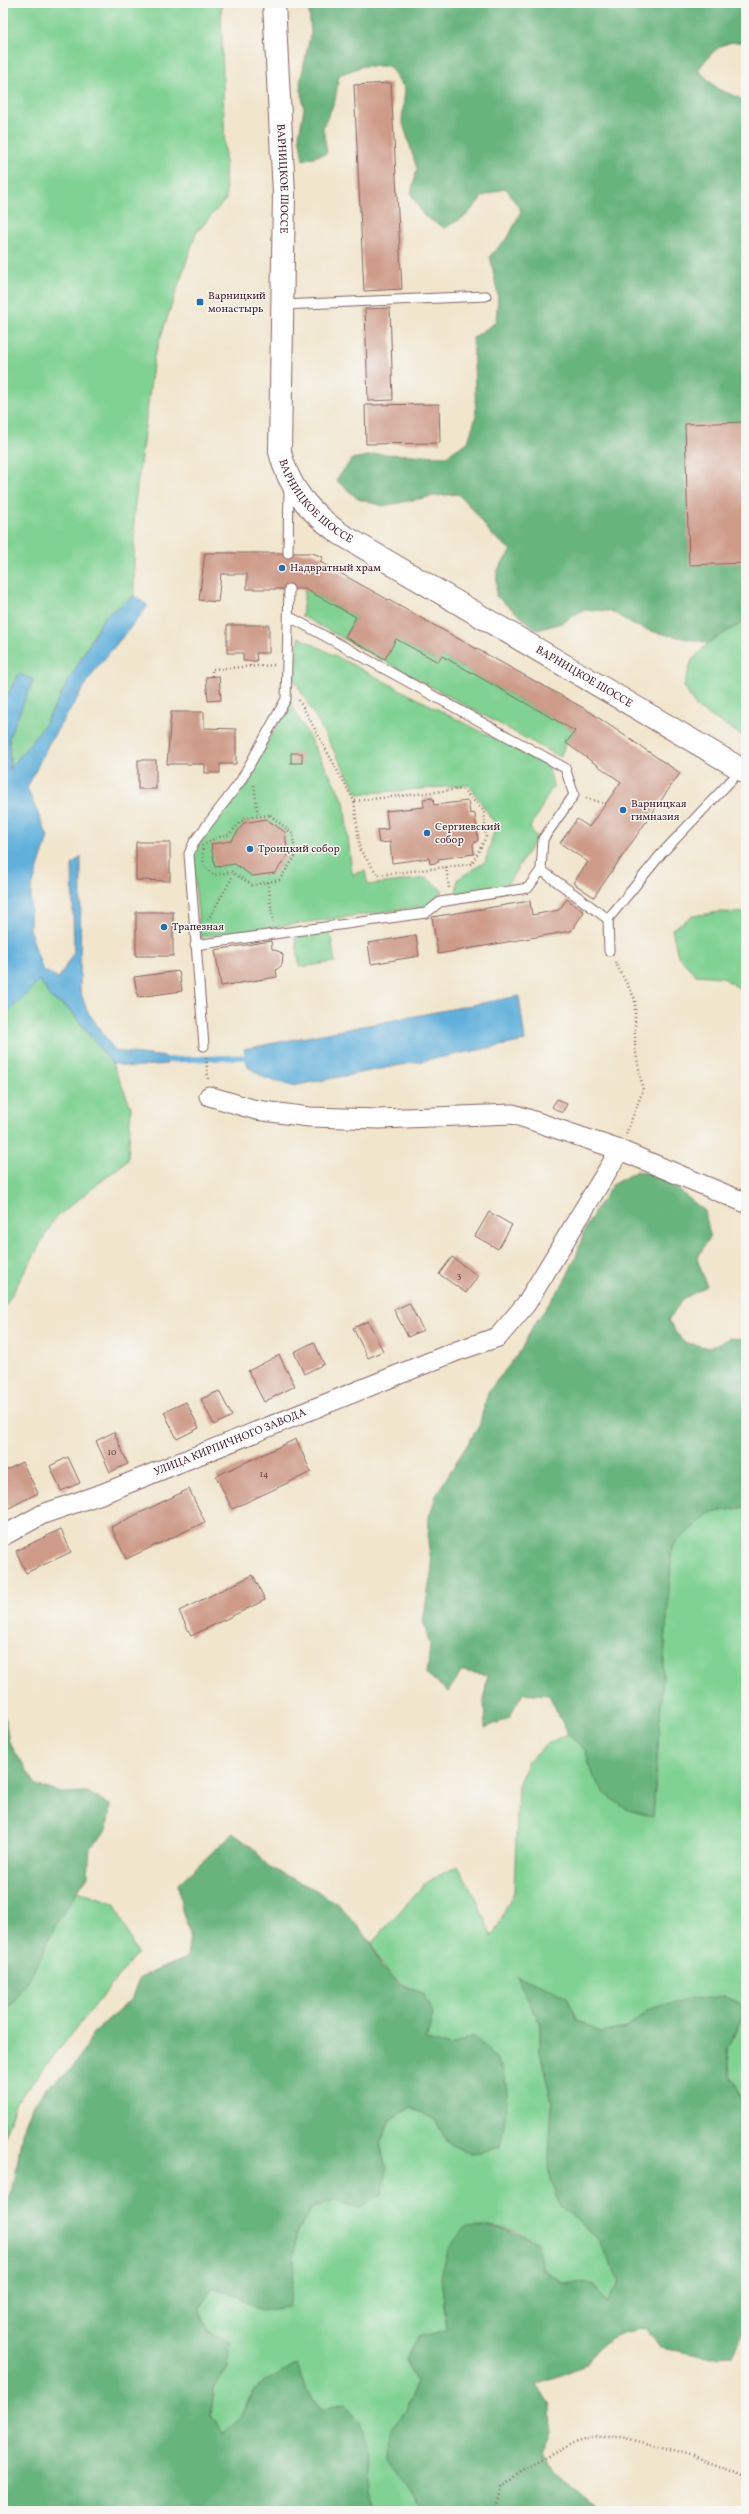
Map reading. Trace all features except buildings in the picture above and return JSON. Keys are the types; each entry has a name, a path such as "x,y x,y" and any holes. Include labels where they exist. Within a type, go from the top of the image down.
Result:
{"street":[{"name":"ВАРНИЦКОЕ ШОССЕ","path":"274,3 284,194 280,452 289,482 308,507 339,532 744,771"},
{"path":"209,1096 256,1110 309,1117 379,1119 513,1114 620,1150 746,1203"},
{"name":"УЛИЦА КИРПИЧНОГО ЗАВОДА","path":"3,1536 43,1514 104,1493 458,1351 498,1337 526,1304 620,1150"}],"lane":[{"path":"282,305 486,296"},
{"path":"288,553 289,482"},
{"path":"204,1046 189,854 194,842 240,782 286,699 290,617 289,589"},
{"path":"195,945 426,913 440,902 528,888 541,870 543,839 574,794 565,768 290,617"},
{"path":"609,951 608,918 662,853 744,771"},
{"path":"541,870 608,918"}],"path":[{"path":"250,661 250,667"},
{"path":"212,676 212,670 288,664"},
{"path":"287,677 354,802 360,850 378,874 472,864 486,837 484,811 462,789 354,802"},
{"path":"251,762 258,816"},
{"path":"574,794 606,804"},
{"path":"270,814 293,834 295,857 279,880 252,885 234,874 232,872 214,875 204,866 202,846 215,838 228,835 245,818 270,814"},
{"path":"446,867 448,882"},
{"path":"195,945 234,874"},
{"path":"268,882 275,934"},
{"path":"609,951 635,999 635,1048 643,1090 620,1150"},
{"path":"495,2511 502,2488 520,2471 571,2444 595,2437 621,2437 670,2449 694,2456 746,2477"}],"green space":[{"path":"3,3 221,3 226,199 196,233 154,357 134,511 134,596 104,617 45,724 10,770 9,737 33,680 19,674 3,703"},
{"path":"308,3 746,3 746,43 730,43 718,48 698,70 718,89 746,101 746,620 708,643 658,633 633,625 611,611 583,610 562,623 537,630 496,596 497,571 511,550 491,534 476,513 458,494 434,496 383,506 358,499 336,480 352,459 379,454 446,456 468,442 476,416 473,338 496,322 498,296 490,256 509,236 521,211 506,188 483,196 467,215 445,228 424,216 411,194 417,169 402,120 405,89 389,66 363,66 339,75 335,101 323,127 327,153 303,160 299,135 304,109 300,83 311,32"},
{"path":"305,589 356,617 345,637 396,639 438,662 442,656 575,731 566,743 560,757 302,616"},
{"path":"746,620 746,738 696,707 684,686 691,662 708,643"},
{"path":"299,637 549,767 553,786 530,828 537,838 506,886 456,894 458,879 485,862 496,825 469,785 358,794 294,679"},
{"path":"290,702 344,801 352,874 365,871 368,885 427,878 443,891 426,906 200,937 192,853 249,776"},
{"path":"720,912 746,913 746,993 722,977 696,975 678,956 672,929 693,916"},
{"path":"330,932 335,962 300,967 295,937"},
{"path":"40,980 50,997 70,1010 112,1063 131,1107 128,1160 55,1218 3,1310 3,1014 10,1011"},
{"path":"637,1171 662,1177 705,1211 710,1236 697,1259 707,1286 683,1299 668,1320 683,1342 710,1348 729,1338 746,1339 746,1507 709,1513 672,1546 653,1817 628,1810 607,1796 592,1775 586,1751 568,1734 549,1695 523,1693 509,1718 485,1728 484,1701 487,1675 462,1671 448,1692 427,1674 430,1645 423,1621 432,1568 428,1542 429,1517 437,1493 479,1426 488,1392 521,1350 533,1326 563,1284 576,1257 584,1231 598,1206 613,1184"},
{"path":"746,1507 746,2006 724,1996 647,2010 627,2028 600,2033 578,2020 567,1997 518,1978 540,2024 540,2051 552,2103 560,2206 597,2238 620,2281 607,2303 592,2283 563,2282 542,2269 537,2243 514,2230 490,2226 441,2277 447,2330 419,2337 406,2359 416,2382 408,2408 392,2429 419,2511 371,2511 368,2448 320,2410 307,2389 297,2364 253,2391 241,2416 223,2435 211,2415 214,2388 228,2367 209,2332 199,2308 213,2287 237,2295 261,2311 293,2258 296,2233 311,2209 335,2200 360,2208 387,2168 380,2143 390,2120 411,2107 435,2120 448,2143 471,2154 500,2147 473,2036 451,2046 426,2040 433,2015 423,1993 412,1989 390,1975 381,1962 372,1943 426,1882 458,1866 475,1896 492,1937 514,1892 518,1785 528,1761 547,1744 568,1734 586,1751 592,1775 653,1816 672,1546 709,1513"},
{"path":"3,1716 5,1717 9,1742 36,1785 61,1793 87,1792 110,1805 107,1830 90,1848 88,1876 57,1922 36,1967 3,2017"},
{"path":"233,1833 253,1848 269,1867 316,1890 339,1905 372,1943 381,1966 399,1984 423,1993 433,2015 426,2040 451,2046 473,2036 487,2049 497,2061 503,2073 506,2086 506,2113 500,2147 472,2154 448,2143 435,2120 411,2107 390,2120 380,2143 387,2168 381,2194 360,2208 335,2200 311,2209 296,2233 293,2283 288,2307 261,2311 237,2295 213,2287 199,2308 209,2332 230,2341 228,2367 214,2388 211,2415 223,2434 241,2416 253,2391 274,2376 297,2364 307,2389 320,2410 345,2403 360,2423 368,2448 371,2511 3,2511 3,2208 14,2184 22,2133 31,2109 46,2088 66,2074 81,2055 93,2033 131,2000 140,1977 187,1958 190,1933 182,1910 178,1884"},
{"path":"78,1891 114,1903 137,1954 16,2102 3,2140 3,2017 36,1967 57,1922"},
{"path":"517,1977 543,1985 567,1997 578,2020 600,2033 627,2028 647,2010 672,2002 724,1996 746,2006 728,2050 730,2075 746,2110 743,2135 746,2147 746,2302 744,2330 733,2356 708,2357 661,2348 646,2328 622,2333 601,2345 584,2366 537,2384 550,2405 551,2431 542,2454 553,2477 598,2506 599,2511 419,2511 416,2500 391,2456 392,2428 408,2408 416,2382 406,2359 419,2337 447,2330 441,2277 448,2250 464,2228 494,2227 519,2234 537,2243 542,2269 563,2282 592,2283 607,2303 620,2281 597,2238 560,2206 550,2181 549,2155 552,2103 540,2051 540,2024"},
{"path":"746,2008 746,2110 730,2075 728,2050"}],"water":[{"path":"134,596 148,606 95,670 49,743 27,788 48,837 31,890 30,931 42,969 58,979 74,952 72,865 81,856 80,990 87,1011 115,1051 166,1057 167,1064 131,1067 112,1063 70,1010 50,997 40,980 10,1011 3,1014 3,703 19,674 33,680 9,737 10,769 45,724 104,617"},
{"path":"519,996 525,1041 292,1086 265,1078 248,1067 244,1049"}],"waterway":[{"path":"166,1060 246,1057"}],"place":[{"name":"Варницкий монастырь","path":"200,302"},
{"name":"Надвратный храм","path":"282,568"},
{"name":"Варницкая гимназия","path":"623,810"},
{"name":"Сергиевский собор","path":"427,833"},
{"name":"Троицкий собор","path":"250,849"},
{"name":"Трапезная","path":"164,927"}]}
